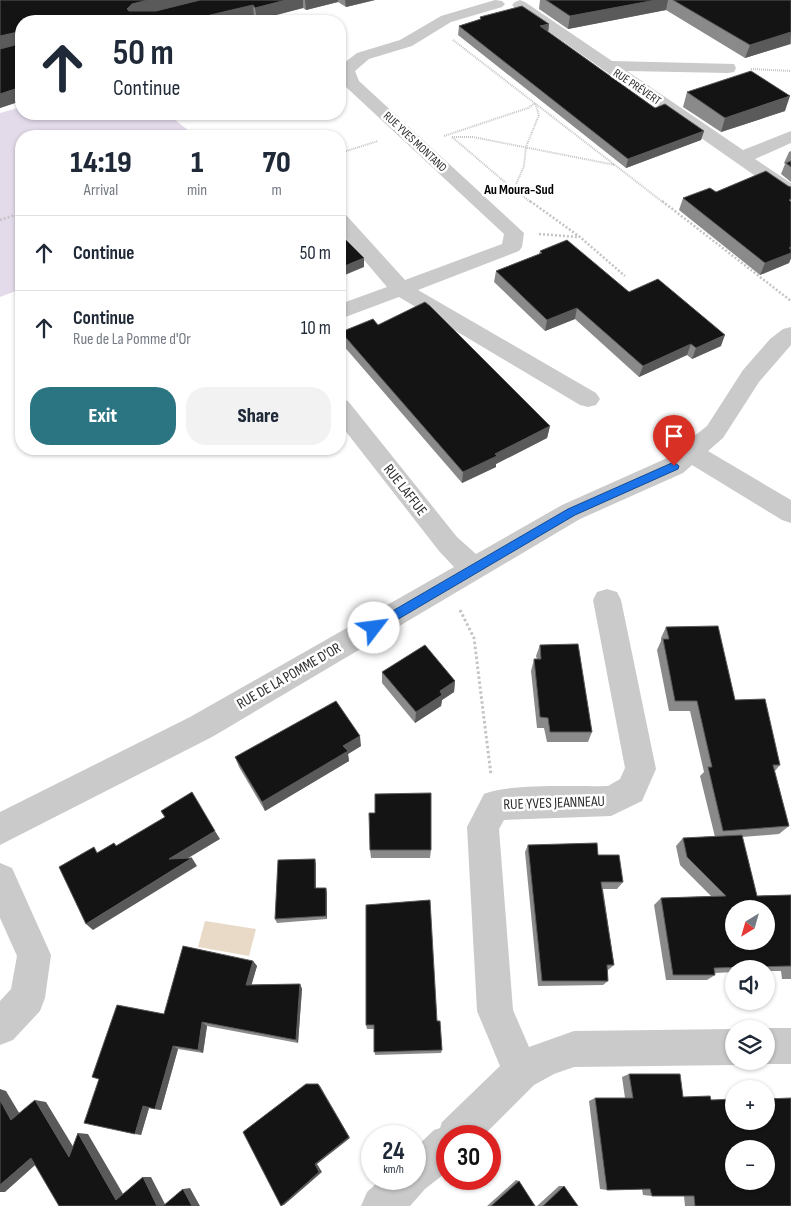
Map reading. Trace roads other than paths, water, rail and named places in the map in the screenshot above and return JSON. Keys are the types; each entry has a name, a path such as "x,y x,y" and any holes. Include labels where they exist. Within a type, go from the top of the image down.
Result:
{"street":[{"name":"RUE YVES MONTAND","path":"401,289 512,246 514,232 352,83 346,70 363,56 406,43 446,19 494,2 524,2"},
{"name":"RUE PRÉVERT","path":"524,2 607,66 791,192"},
{"name":"RUE PRÉVERT","path":"607,66 728,68"},
{"path":"741,158 791,136"},
{"path":"346,227 401,289 588,399"},
{"path":"346,310 401,289"},
{"path":"791,334 778,344 751,376 715,432 683,459 791,513"},
{"name":"RUE LAFFUE","path":"346,415 448,544 474,569"},
{"name":"RUE DE LA POMME D'OR","path":"0,829 201,727 571,512 683,459"},
{"name":"RUE YVES JEANNEAU","path":"521,1072 494,1011 483,827 495,805 523,802 611,802 631,790 641,769 607,600"},
{"path":"0,880 34,955 27,998 0,1027"},
{"path":"775,1046 791,1046"},
{"path":"467,1125 521,1072 546,1058 574,1050 725,1047"},
{"path":"426,1164 436,1155"},
{"path":"381,1206 398,1190"}],"district":[{"name":"Au Moura-Sud","path":"519,189"}]}
